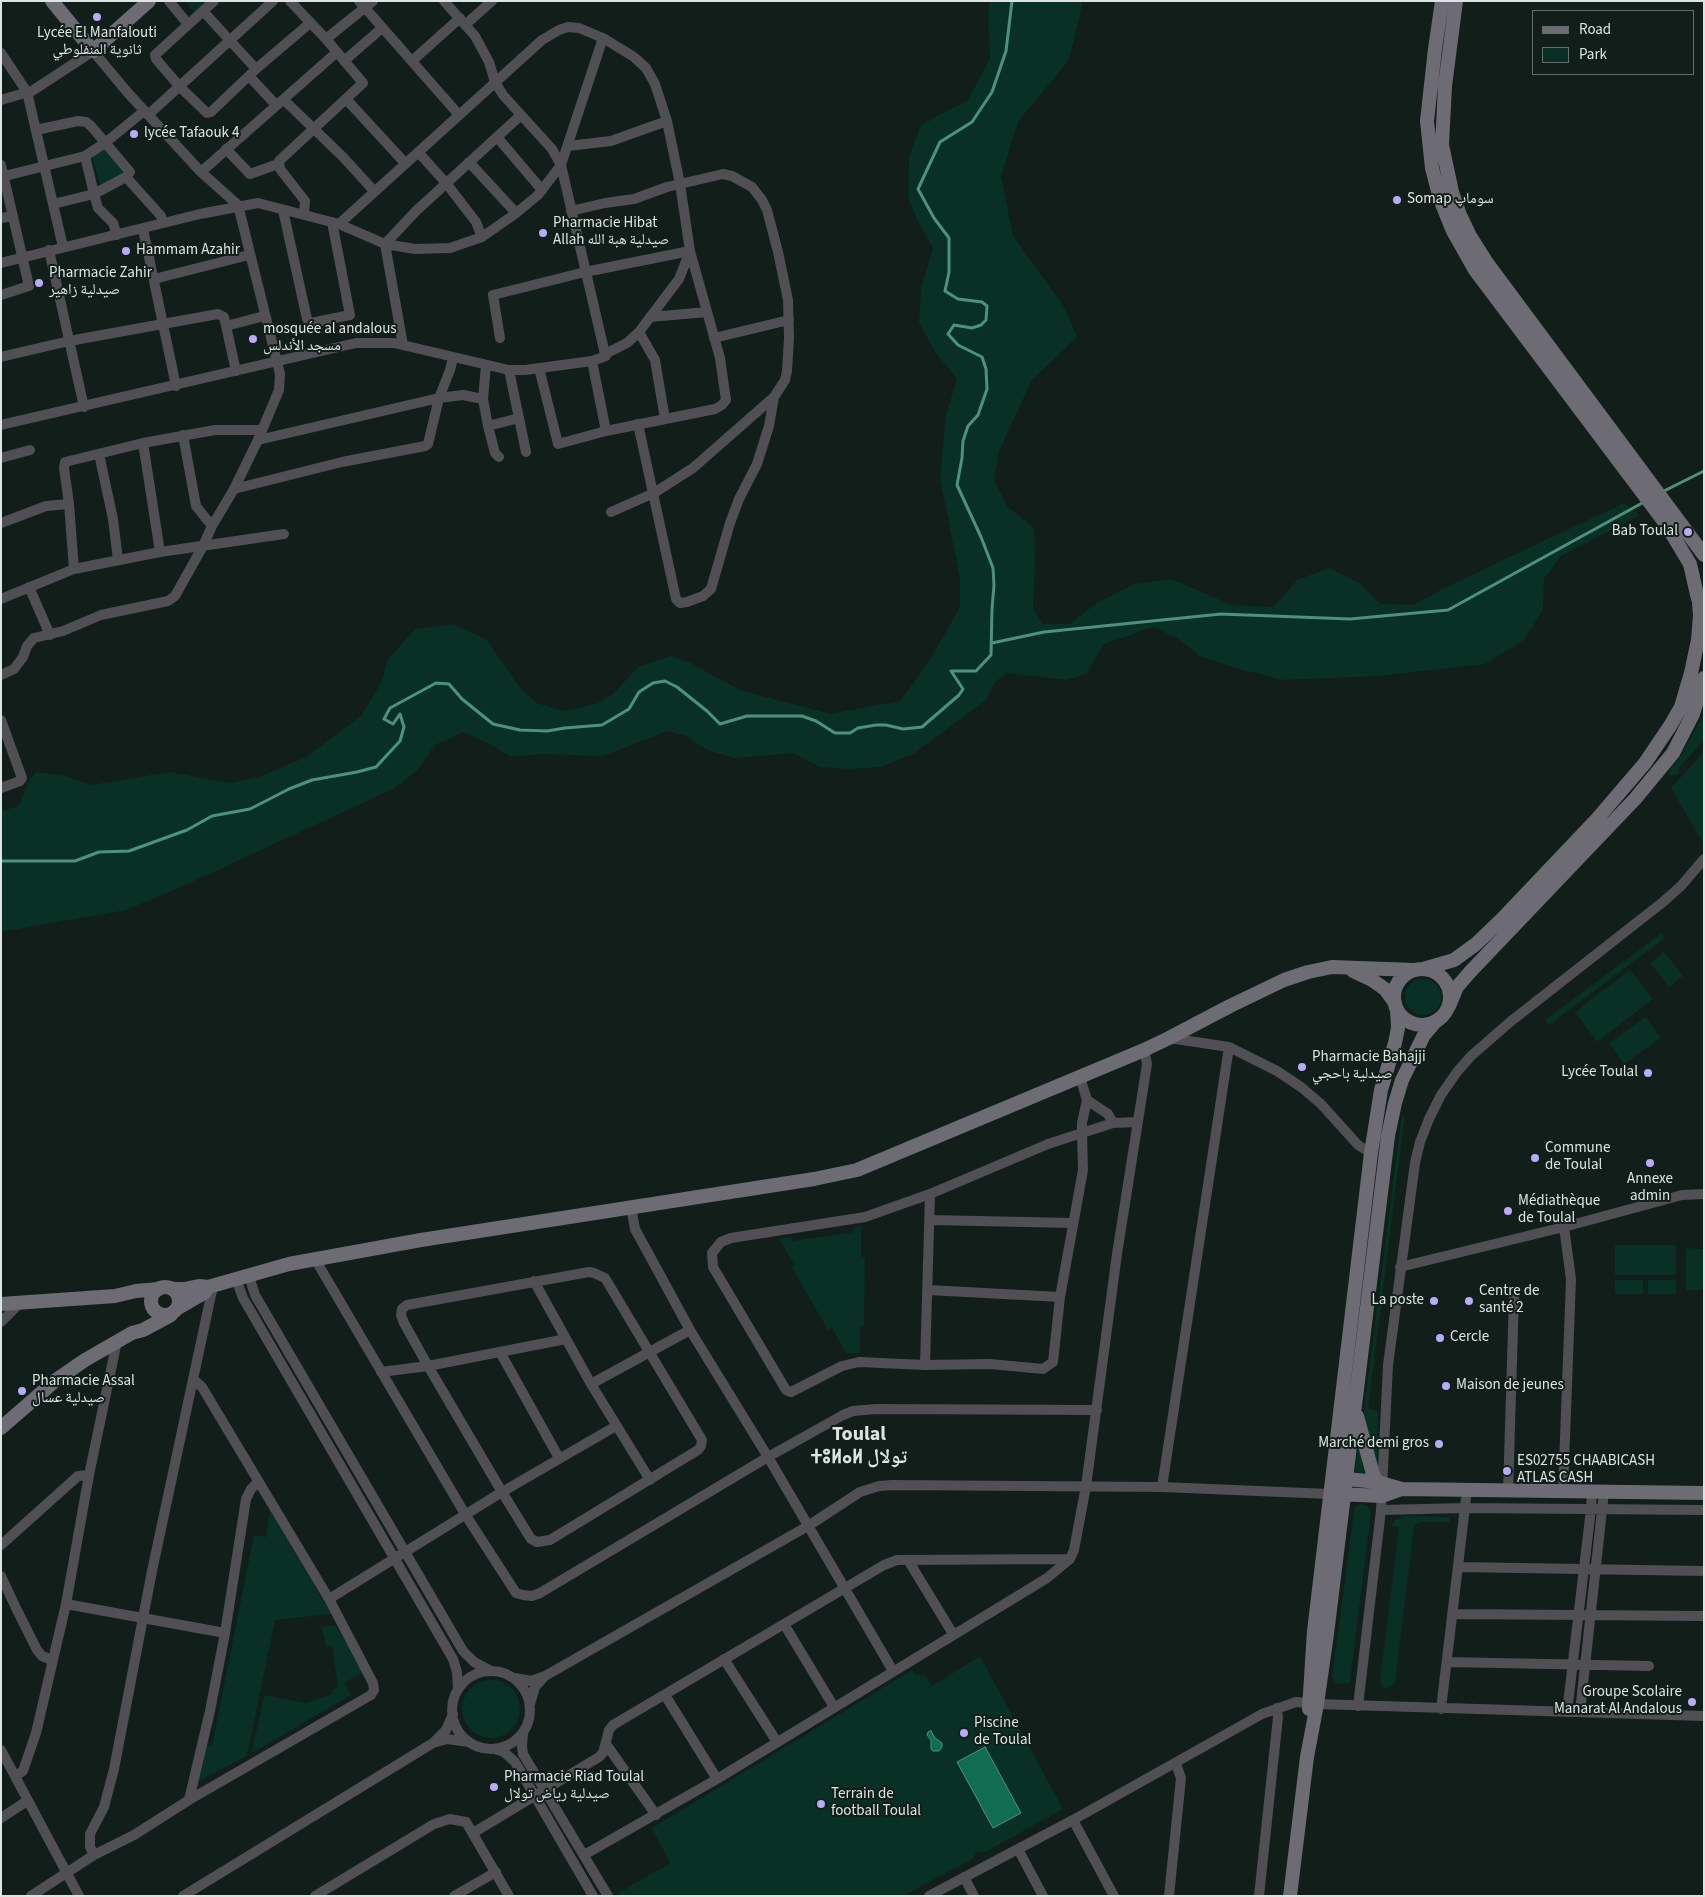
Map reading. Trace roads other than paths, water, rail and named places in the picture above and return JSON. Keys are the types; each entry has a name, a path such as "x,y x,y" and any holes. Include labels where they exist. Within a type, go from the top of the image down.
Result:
{"main road":[{"path":"52,1 93,51 149,1"},
{"path":"1442,1 1427,121 1432,168 1446,214 1462,250 1474,270 1671,520 1704,555"},
{"path":"1456,1 1444,86 1442,145 1452,192 1460,215 1470,236 1487,263 1631,467"},
{"path":"1313,1703 1314,1631 1370,1153 1381,1090 1398,1028 1396,987 1400,980 1418,970 1454,960 1476,944 1590,826 1645,763 1670,726 1681,707 1692,673 1698,640 1701,600 1690,564 1671,520"},
{"path":"1290,1896 1313,1703 1347,1478 1388,1136 1394,1103 1413,1054 1424,1035 1446,1012 1457,987 1645,788 1673,753 1693,714 1704,678"},
{"path":"1,1304 115,1296 136,1291 184,1289 199,1286 211,1287 289,1264 315,1259 421,1240 814,1179 857,1170 1144,1050 1284,980 1332,967 1432,970 1445,981 1449,988 1449,1006"},
{"path":"1348,968 1372,980 1384,989 1410,1022 1428,1024 1436,1021"},
{"path":"1,1428 56,1380 117,1341 132,1333 143,1330 211,1287"},
{"path":"132,1333 138,1324 149,1314 152,1307 153,1294 166,1289"},
{"path":"115,1296 152,1307 162,1315 174,1311 180,1300 166,1289"},
{"path":"1355,1407 1373,1474 1381,1493"},
{"path":"1331,1487 1347,1478"},
{"path":"1347,1478 1381,1493"},
{"path":"1331,1487 1344,1495 1381,1493 1402,1489 1704,1493"}],"street":[{"path":"169,1 188,24"},
{"path":"214,1 155,55 156,59 180,87 208,113 252,72 310,23"},
{"path":"3,177 85,156 106,143 180,87 273,1"},
{"path":"226,150 250,174 278,164 363,83 290,1"},
{"path":"1,425 356,343 379,342 403,345 509,370 592,361 606,356 561,165 552,149 503,95 495,82 489,62 475,36 444,1"},
{"path":"412,61 462,21 492,1"},
{"path":"326,40 366,4 382,28 459,115"},
{"path":"203,11 230,40 252,72 280,102 343,157 374,191"},
{"path":"335,223 405,164 542,40 559,30 568,27 579,28 603,38 634,57 646,68 655,84 667,121 680,184 690,251 720,358 726,400 715,409 606,431 558,444 539,368"},
{"path":"344,61 382,28"},
{"path":"1,263 238,205 258,203 335,223 385,244 415,249 450,248 482,237 516,213 542,190 561,165 603,38"},
{"path":"1,100 27,92 93,51 146,113 201,172 238,205 264,316 280,374 279,390 260,435 234,489 172,600 101,615 63,631 34,638 30,641 18,664 12,671 1,675"},
{"path":"201,172 337,52"},
{"path":"1,54 27,92 63,247"},
{"path":"346,99 405,164"},
{"path":"385,244 416,211 521,115"},
{"path":"568,146 611,141 667,121"},
{"path":"36,130 71,122 86,122 130,172 126,177 94,194 53,204"},
{"path":"497,137 542,190"},
{"path":"418,152 446,183 476,222 482,237"},
{"path":"85,156 98,208 112,223 116,235"},
{"path":"469,162 516,213"},
{"path":"1,164 29,286 1,295"},
{"path":"278,164 305,201 304,214"},
{"path":"571,211 634,199 680,184 728,174 752,187 767,210 786,284 789,320 787,371 785,380 774,397 693,468 654,493 611,512"},
{"path":"126,177 161,216 164,224"},
{"path":"283,210 307,319 311,323 350,315 335,223"},
{"path":"1,218 13,216"},
{"path":"143,228 176,386"},
{"path":"385,244 403,345"},
{"path":"49,250 84,407"},
{"path":"500,338 493,295 585,272 690,251"},
{"path":"604,354 627,343 639,332 679,279 690,251"},
{"path":"154,279 250,254"},
{"path":"650,317 707,312"},
{"path":"1,357 69,341 218,314 224,317 236,371"},
{"path":"226,326 264,316"},
{"path":"714,338 789,320"},
{"path":"639,332 655,360 665,419"},
{"path":"234,489 342,462 425,446 428,444 439,398 450,370 452,358"},
{"path":"592,361 606,431"},
{"path":"486,365 483,399 495,453 498,456"},
{"path":"509,370 526,452"},
{"path":"74,569 64,464 67,461 143,443 215,430 260,435 439,398 463,395 483,399"},
{"path":"638,424 676,599 680,603 687,602 703,596 711,589 730,523 739,499 757,464 769,426 774,397"},
{"path":"488,426 519,418"},
{"path":"183,435 196,506 212,526"},
{"path":"143,443 160,552"},
{"path":"1,458 30,450"},
{"path":"99,454 113,519 118,560"},
{"path":"1,524 46,506 69,504"},
{"path":"2,596 74,569 160,552 284,534"},
{"path":"29,587 50,635"},
{"path":"1,720 22,778 20,781 1,788"},
{"path":"1358,1706 1381,1493 1388,1365 1400,1267 1415,1163 1420,1142 1437,1103 1457,1072 1471,1056 1510,1022 1663,902 1681,886 1704,859"},
{"path":"1169,1038 1229,1047 1277,1071 1301,1087 1321,1104 1358,1145 1370,1153"},
{"path":"1162,1487 1229,1047"},
{"path":"584,1855 717,1779 1047,1578 1070,1559 1074,1550 1086,1486 1117,1254 1147,1064 1144,1050"},
{"path":"1080,1077 1087,1100 1082,1123 1082,1133 1084,1170 1060,1297 1053,1362 1043,1369 990,1364 926,1364 863,1361 851,1363 792,1392 788,1392 714,1270 712,1260 716,1246 727,1239 865,1217 930,1194 993,1166 1082,1133 1113,1123 1137,1122"},
{"path":"1087,1100 1108,1114 1113,1123"},
{"path":"926,1364 930,1194"},
{"path":"1400,1267 1564,1227 1682,1195 1704,1194"},
{"path":"630,1207 635,1229 690,1330 768,1457 893,1671"},
{"path":"930,1220 1074,1223"},
{"path":"1562,1491 1572,1279 1564,1227"},
{"path":"315,1259 465,1514 516,1593 532,1596 540,1593 768,1457 842,1415 853,1411 876,1409 1096,1410"},
{"path":"588,1272 605,1278 702,1440 698,1450 550,1540 543,1542 531,1539 428,1366 401,1315 402,1309 407,1305 534,1281 588,1272"},
{"path":"183,1896 433,1742 446,1730 453,1714 454,1701 458,1689 457,1672 453,1659 400,1556 255,1295 242,1277"},
{"path":"534,1281 591,1384 650,1480"},
{"path":"94,1855 90,1847 90,1834 108,1794 211,1287"},
{"path":"928,1290 1060,1297"},
{"path":"1508,1490 1514,1297"},
{"path":"1,1322 20,1303"},
{"path":"591,1384 690,1330"},
{"path":"381,1372 428,1366 566,1339"},
{"path":"15,1776 23,1771 31,1751 66,1604 89,1475 117,1341"},
{"path":"500,1352 559,1458"},
{"path":"31,1896 94,1855 134,1835 189,1800 371,1695 374,1690 373,1683 329,1599 202,1387 193,1379"},
{"path":"329,1599 465,1514 616,1426"},
{"path":"1,1545 78,1476 89,1475"},
{"path":"189,1800 210,1711 225,1633 246,1500 251,1489 258,1482"},
{"path":"458,1689 472,1676 491,1671 502,1672 524,1681 531,1681 545,1676 808,1526 860,1492 878,1486 1331,1487"},
{"path":"1441,1709 1468,1490"},
{"path":"1567,1712 1591,1509 1598,1492"},
{"path":"1580,1712 1603,1509 1598,1492"},
{"path":"1381,1493 1465,1508 1704,1510"},
{"path":"400,1556 463,1651 474,1662 491,1671"},
{"path":"473,1833 599,1757 603,1753 609,1730 613,1725 884,1565 897,1560 1070,1559"},
{"path":"908,1560 953,1634"},
{"path":"1458,1567 1704,1571"},
{"path":"1,1576 37,1650 42,1656 52,1660"},
{"path":"66,1604 225,1633"},
{"path":"1452,1614 1704,1616"},
{"path":"784,1624 834,1707"},
{"path":"724,1659 777,1742"},
{"path":"1447,1662 1649,1666"},
{"path":"511,1676 524,1690 530,1708"},
{"path":"545,1676 535,1687 529,1717 523,1733 523,1754 608,1896"},
{"path":"665,1695 717,1779"},
{"path":"929,1896 1176,1764 1219,1738 1277,1708 1296,1702 1441,1709 1704,1716"},
{"path":"1259,1896 1278,1717 1277,1708"},
{"path":"453,1714 461,1735 470,1742 481,1747 504,1752 515,1762 593,1896"},
{"path":"494,1749 510,1744 523,1733"},
{"path":"433,1742 447,1739 470,1742"},
{"path":"606,1744 656,1815"},
{"path":"1,1750 79,1896"},
{"path":"1169,1896 1181,1778 1176,1764"},
{"path":"1,1818 27,1801"},
{"path":"315,1896 440,1821 457,1819 466,1822 509,1896"},
{"path":"1073,1820 1114,1896"},
{"path":"1018,1849 1043,1896"},
{"path":"454,1896 496,1872"},
{"path":"964,1877 974,1896"}],"waterway":[{"path":"1,861 75,861 99,852 129,851 187,830 212,816 250,809 289,789 312,780 376,767 400,741 404,727 400,714 393,724 384,719 390,708 436,683 449,684 462,699 493,724 520,730 547,731 602,725 629,709 639,692 653,683 665,681 677,687 720,724 747,716 802,716 816,721 835,733 850,733 858,728 876,725 903,729 922,727 959,695 963,689 951,671 976,671 991,655 994,585 993,568 957,485 963,441 968,426 978,415 987,389 986,369 982,357 958,345 948,334 954,325 972,328 981,325 986,320 987,306 982,302 958,299 945,291 949,272 949,238 934,218 918,189 940,142 972,122 992,92 1006,51 1012,1"},
{"path":"1662,492 1704,471"},
{"path":"992,643 1044,632 1221,614 1350,619 1448,610 1644,502"}],"place":[{"name":"Lycée El Manfalouti ثانوية المنفلوطي","path":"97,17"},
{"name":"lycée Tafaouk 4","path":"134,134"},
{"name":"Somap سوماپ","path":"1397,200"},
{"name":"Pharmacie Hibat Allah صيدلية هبة الله","path":"543,233"},
{"name":"Hammam Azahir","path":"126,251"},
{"name":"Pharmacie Zahir صيدلية زاهير","path":"39,283"},
{"name":"mosquée al andalous مسجد الأندلس","path":"253,339"},
{"name":"Bab Toulal","path":"1688,532"},
{"name":"Pharmacie Bahajji صيدلية باحجي","path":"1302,1067"},
{"name":"Lycée Toulal","path":"1648,1073"},
{"name":"Commune de Toulal","path":"1535,1158"},
{"name":"Annexe admin","path":"1650,1163"},
{"name":"Médiathèque de Toulal","path":"1508,1211"},
{"name":"La poste","path":"1434,1301"},
{"name":"Centre de santé 2","path":"1469,1301"},
{"name":"Cercle","path":"1440,1338"},
{"name":"Maison de jeunes","path":"1446,1386"},
{"name":"Pharmacie Assal صيدلية عسال","path":"22,1391"},
{"name":"Marché demi gros","path":"1439,1444"},
{"name":"ES02755 CHAABICASH ATLAS CASH","path":"1507,1471"},
{"name":"Groupe Scolaire Manarat Al Andalous","path":"1692,1702"},
{"name":"Piscine de Toulal","path":"964,1733"},
{"name":"Pharmacie Riad Toulal صيدلية رياض تولال","path":"494,1787"},
{"name":"Terrain de football Toulal","path":"821,1804"}],"district":[{"name":"Toulal ⵜⵓⵍⴰⵍ تولال","path":"859,1448"}]}
